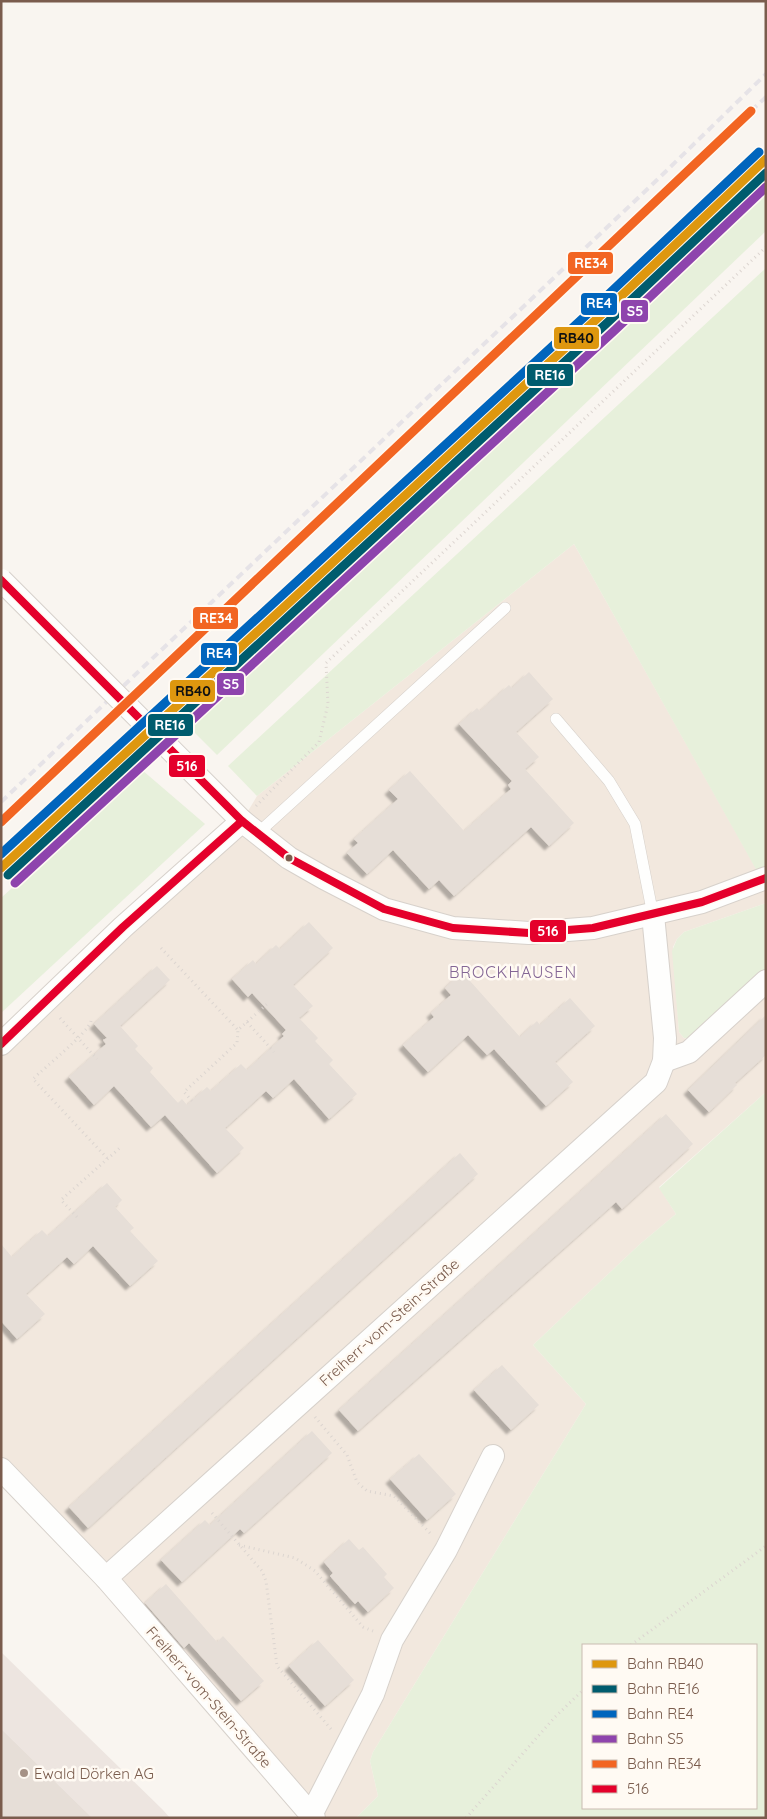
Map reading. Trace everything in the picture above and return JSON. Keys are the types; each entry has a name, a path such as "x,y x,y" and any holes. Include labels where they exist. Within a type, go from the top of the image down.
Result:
{"street":[{"path":"1,580 250,827 289,858 384,909 453,928 529,933 575,930 653,915 702,902 766,878"},
{"path":"1,1044 123,927 250,827"},
{"name":"Freiherr-vom-Stein-Straße","path":"106,1578 656,1082 664,1061 665,1038 653,915"},
{"path":"664,1061 689,1052 766,981"},
{"name":"Freiherr-vom-Stein-Straße","path":"1,1469 106,1578 313,1816 374,1694 392,1640 446,1550 493,1456"}],"lane":[{"path":"250,827 505,608"},
{"path":"556,719 609,781 635,824 653,915"}],"path":[{"path":"250,827 319,742 328,704 326,663 766,247"},
{"path":"162,948 238,1030"},
{"path":"46,1002 97,1060"},
{"path":"192,1101 184,1092 237,1043 238,1030 267,1004"},
{"path":"91,1021 91,1024 33,1079 108,1158"},
{"path":"247,1022 274,1052"},
{"path":"77,1217 61,1200 122,1146"},
{"path":"301,1402 347,1455 357,1482 367,1490 394,1496 446,1550"},
{"path":"197,1496 262,1571 266,1581 277,1666 346,1747"},
{"path":"239,1545 295,1558 315,1571 362,1627 392,1640"},
{"path":"632,1644 766,1546"},
{"path":"466,1818 554,1718 582,1691"}],"shaded area":[{"path":"574,544 762,879 766,878 766,903 684,932 677,939 673,947 679,1032 687,1039 766,973 766,1092 659,1187 676,1214 640,1244 533,1345 586,1404 373,1752 370,1761 378,1796 356,1818 314,1818 1,1469 1,1044 242,821 257,796"},
{"path":"1,1652 163,1810 170,1818 1,1818"}],"green space":[{"path":"766,192 766,231 217,755 181,719"},
{"path":"766,268 766,878 762,880 574,544 257,796 228,766"},
{"path":"142,770 205,824 1,1013 1,898"},
{"path":"766,903 766,973 690,1038 684,1038 679,1032 672,951 677,939 684,932"},
{"path":"766,1092 766,1818 356,1818 378,1796 370,1761 373,1752 586,1404 533,1345 640,1244 676,1214 659,1188"}],"building":[{"path":"529,672 553,699 516,732 539,757 525,769 574,823 549,846 531,827 454,896 439,880 429,889 393,850 367,874 347,853 358,843 354,839 398,799 389,790 410,771 464,831 511,789 508,785 512,781 459,724 477,708 480,711 509,685 512,688"},
{"path":"309,922 333,948 293,985 313,1006 299,1018 318,1038 315,1041 333,1060 329,1064 357,1094 329,1119 294,1079 273,1098 266,1091 225,1128 244,1148 217,1173 165,1115 151,1127 114,1086 94,1105 69,1077 106,1044 103,1040 107,1038 94,1024 157,966 170,980 120,1026 138,1046 135,1049 153,1068 150,1072 178,1103 182,1099 187,1105 207,1087 211,1091 241,1064 247,1070 284,1036 282,1034 286,1030 252,993 248,997 232,979 253,960 256,964 276,945 280,949"},
{"path":"462,972 520,1037 537,1021 540,1025 570,998 595,1026 555,1062 573,1082 546,1106 494,1049 487,1055 468,1035 428,1072 403,1045 434,1017 431,1013 451,995 445,988"},
{"path":"766,1015 766,1055 735,1083 737,1085 709,1112 688,1090"},
{"path":"666,1114 693,1144 622,1209 616,1202 358,1431 339,1410"},
{"path":"460,1153 478,1174 88,1528 69,1507"},
{"path":"107,1183 122,1200 115,1207 134,1228 130,1231 158,1261 130,1286 93,1246 74,1264 67,1257 26,1294 45,1314 17,1339 1,1321 1,1244 12,1257 42,1230 48,1236"},
{"path":"502,1365 539,1405 511,1430 474,1390"},
{"path":"312,1431 332,1453 244,1533 240,1529 182,1582 161,1560 205,1520 210,1525"},
{"path":"419,1454 456,1494 427,1520 390,1479"},
{"path":"349,1539 359,1550 363,1547 387,1574 384,1577 394,1588 368,1612 358,1601 355,1604 330,1576 333,1573 324,1562"},
{"path":"166,1584 217,1642 223,1636 264,1681 241,1701 189,1643 184,1648 145,1603"},
{"path":"318,1640 354,1680 325,1706 289,1666"},
{"name":"Ewald Dörken AG","path":"1,1729 92,1818 1,1818"}],"railway":[{"path":"1,802 658,179 766,74"},
{"path":"751,111 766,97"}],"rail line":[{"name":"RE34","path":"1,822 751,111"},
{"name":"RE4","path":"1,854 594,308 759,152"},
{"name":"RB40","path":"1,868 601,315 766,159"},
{"name":"RE16","path":"8,875 608,322 766,173"},
{"name":"S5","path":"15,883 615,330 766,187"}],"transit line":[{"name":"516","path":"1,580 242,821 289,858 384,909 453,928 529,933 593,928 702,902 766,878"},
{"name":"516","path":"1,1044 123,927 242,821"}],"place":[{"name":"Ewald Dörken AG","path":"24,1773"}],"district":[{"name":"BROCKHAUSEN","path":"513,972"}]}
